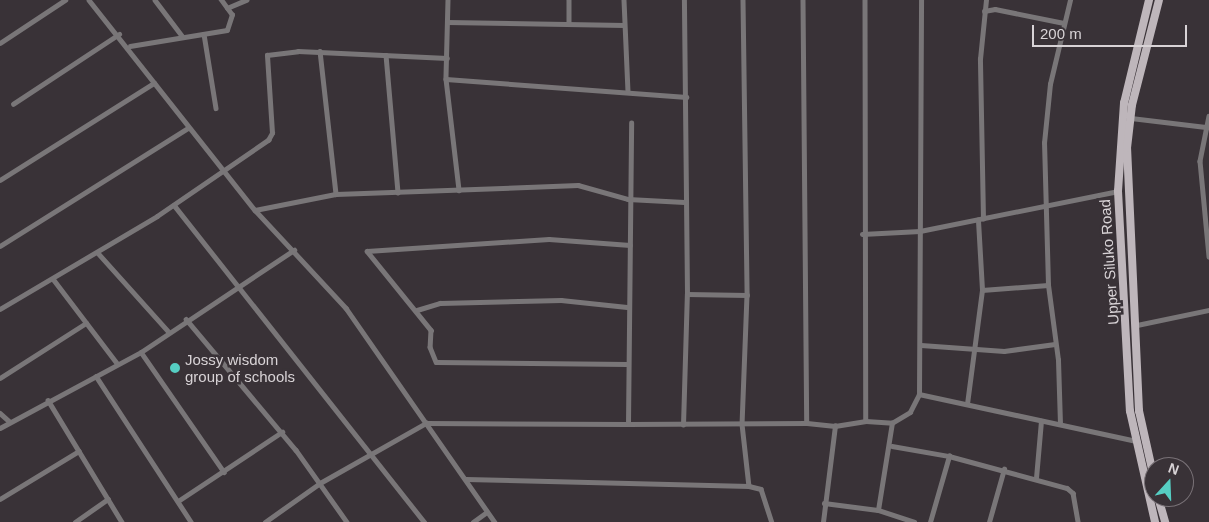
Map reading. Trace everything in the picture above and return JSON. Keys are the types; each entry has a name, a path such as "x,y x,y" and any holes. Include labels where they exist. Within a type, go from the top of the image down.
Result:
{"main road":[{"name":"Upper Siluko Road","path":"1149,0 1124,103 1118,191 1130,411 1155,522"},
{"name":"Upper Siluko Road","path":"1149,457 1139,411 1137,325 1127,194 1131,118 1159,0"},
{"path":"1161,507 1165,522"}],"street":[{"path":"0,43 65,0"},
{"path":"89,0 130,46 154,83 188,128 255,210 346,308 495,522"},
{"path":"156,0 183,37"},
{"path":"130,46 227,30 232,22 227,8 221,0"},
{"path":"227,8 246,0"},
{"path":"448,0 446,79 458,190"},
{"path":"569,0 569,23"},
{"path":"624,0 628,92"},
{"path":"683,425 687,294 684,202 686,97 684,0"},
{"path":"743,0 747,295 742,424 749,486"},
{"path":"803,0 807,423"},
{"path":"865,0 862,234 866,421"},
{"path":"265,522 274,520 320,483 373,455 426,423 683,425 807,423 835,426 866,421 892,423 910,412 919,394 921,345 920,0"},
{"path":"967,404 982,290 980,58 986,0"},
{"path":"1060,424 1055,344 1048,285 1044,143 1064,23 1070,0"},
{"path":"984,11 1003,10 1064,23"},
{"path":"447,22 624,25"},
{"path":"13,104 119,34"},
{"path":"204,34 216,108"},
{"path":"0,309 54,280 174,205 271,137 267,55 320,51 447,58"},
{"path":"320,51 336,194"},
{"path":"386,55 398,192"},
{"path":"446,79 686,97"},
{"path":"0,180 154,83"},
{"path":"1209,116 1200,161 1209,257"},
{"path":"1131,118 1207,126"},
{"path":"628,424 627,307 630,245 628,199 634,156 631,123"},
{"path":"0,246 188,128"},
{"path":"255,210 336,194 578,184 628,199 684,202"},
{"path":"862,234 920,231 1118,191"},
{"path":"174,205 424,522"},
{"path":"627,364 436,362 430,347 431,330 417,310 367,252 549,239 630,245"},
{"path":"0,428 48,400 96,376 116,363 141,352 186,319 240,288 294,250"},
{"path":"98,253 168,331"},
{"path":"54,280 116,363"},
{"path":"982,290 1048,285"},
{"path":"687,294 747,295"},
{"path":"417,310 440,303 561,300 627,307"},
{"path":"1137,325 1209,310"},
{"path":"186,319 282,432 347,522"},
{"path":"0,378 86,323"},
{"path":"921,345 1004,351 1055,344"},
{"path":"141,352 224,472"},
{"path":"96,376 190,522"},
{"path":"919,394 1136,441"},
{"path":"48,400 122,522"},
{"path":"0,412 10,422"},
{"path":"1036,478 1041,421"},
{"path":"878,510 892,446 892,423"},
{"path":"823,522 835,426"},
{"path":"178,501 282,432"},
{"path":"892,446 949,456 1004,469 1072,490 1078,522"},
{"path":"0,499 79,451"},
{"path":"930,522 949,456"},
{"path":"989,522 1004,469"},
{"path":"466,479 749,486 761,488 771,519"},
{"path":"75,522 108,499"},
{"path":"824,503 878,510 914,522"},
{"path":"473,522 487,512"}],"place":[{"name":"Jossy wisdom group of schools","path":"175,368"}]}
